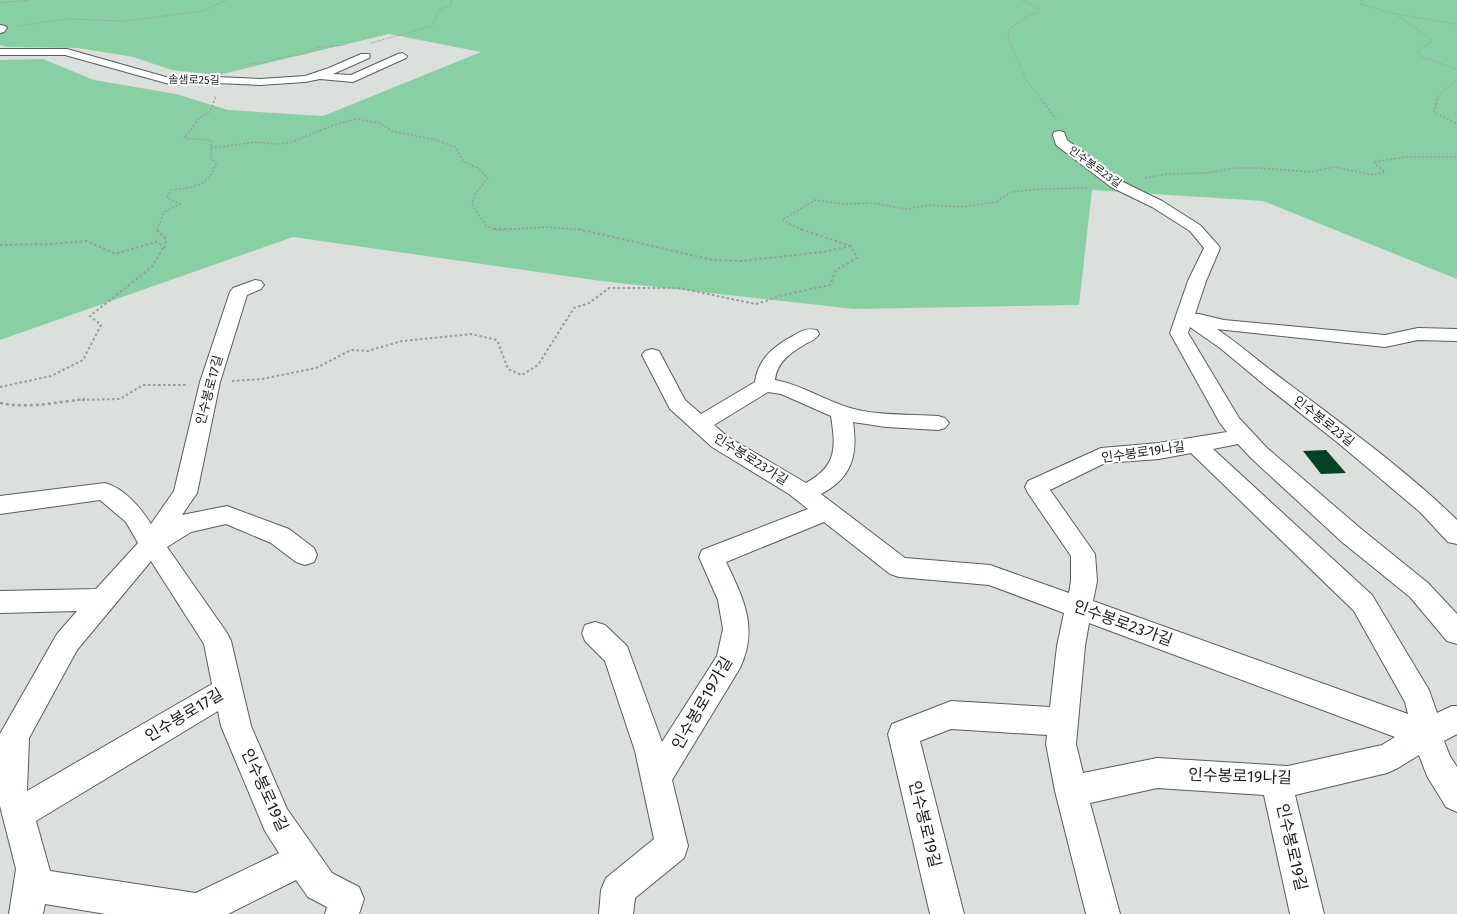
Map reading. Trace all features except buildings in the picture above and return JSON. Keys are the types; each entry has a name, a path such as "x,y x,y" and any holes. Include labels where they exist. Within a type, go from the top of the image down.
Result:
{"street":[{"name":"솔샘로25길","path":"0,52 67,52 173,82 273,81 305,79 319,76 365,56"},
{"path":"319,76 353,79 402,56"},
{"name":"인수봉로23길","path":"1059,135 1061,142 1116,184 1157,204 1195,228 1212,248 1184,315 1227,344 1274,383 1345,438 1428,506 1457,535"},
{"name":"인수봉로17길","path":"255,285 239,292 210,382 185,493 151,544 67,642 7,737 11,788 33,869 28,899 197,911 302,859"},
{"path":"1457,335 1418,334 1385,341 1224,325 1184,315 1178,334 1231,423 1243,436 1259,453 1351,535 1419,590 1457,633"},
{"path":"810,334 784,349 769,365 765,385 776,386 841,412 855,416 938,423"},
{"name":"인수봉로23가길","path":"652,355 677,404 699,424 720,442 804,493 899,567 990,575 1427,735"},
{"name":"인수봉로23가길","path":"699,424 765,385"},
{"path":"804,493 822,484 836,472 844,453 845,432 841,412"},
{"name":"인수봉로19나길","path":"1103,914 1071,791 1061,744 1071,646 1084,581 1083,554 1036,487 1101,456 1159,451 1243,436"},
{"path":"1196,445 1363,603 1419,699 1427,735 1438,765 1457,796"},
{"name":"인수봉로17길","path":"0,505 105,491 134,516 151,544 164,560 217,640 228,690 18,814"},
{"name":"인수봉로19가길","path":"656,777 730,659 736,629 731,600 711,557 827,511"},
{"name":"인수봉로17길","path":"151,544 184,524 227,515 280,536 305,555"},
{"path":"0,602 103,600"},
{"path":"595,633 617,654 650,751 672,846 618,890 616,914"},
{"name":"인수봉로19길","path":"228,690 236,726 276,820 320,885 347,899 342,914"},
{"name":"인수봉로19길","path":"947,914 903,734 951,715 1063,722"},
{"path":"1427,735 1452,720 1457,720"},
{"name":"인수봉로19나길","path":"1071,791 1157,773 1288,781 1387,758 1427,735"},
{"name":"인수봉로19길","path":"1276,780 1307,914"}],"path":[{"path":"1,3 29,0"},
{"path":"1,29 66,19 126,21 202,11 226,0"},
{"path":"365,44 411,33 421,28 432,26 439,10 452,5 450,3 452,0"},
{"path":"1022,0 1038,8 1039,12 1026,17 1009,29 1008,38 1027,82 1049,108 1056,119 1059,135"},
{"path":"1362,0 1361,4 1377,11 1400,16 1438,20 1457,24"},
{"path":"1400,16 1407,24 1426,34 1432,42 1417,51 1422,57 1457,70"},
{"path":"0,387 51,376 83,360 101,325 90,316 153,266 165,247 166,239 156,229 164,212 180,204 167,198 171,190 202,185 214,173 216,163 211,158 211,140 205,138 188,140 184,137 191,132 198,118 210,112 214,106 216,98 209,94 207,90 215,81 234,71 245,63 267,62 279,58 305,54 312,49 322,47 351,45"},
{"path":"1457,80 1440,92 1435,103 1434,112 1457,124"},
{"path":"211,148 256,142 277,144 289,143 334,125 356,119 380,123 392,131 436,140 455,147 464,162 478,168 488,178 475,194 472,204 486,226 496,230 546,227 579,229 713,260 742,261 823,252 851,246"},
{"path":"0,403 9,405 44,404 86,399 120,399 143,385 180,386 210,382 262,380 316,368 351,350 368,352 402,341 471,334 497,340 508,369 522,375 538,365 574,308 589,303 609,288 679,288 756,304 784,295 830,285 836,270 857,258 851,246 804,231 782,220 815,200 843,204 873,203 906,209 930,205 961,207 996,202 1011,192 1040,189 1090,189 1166,174 1207,173 1234,168 1259,168 1311,172 1334,167 1374,175 1385,172 1373,162 1406,157 1457,157"},
{"path":"0,245 52,244 87,241 115,254 155,241 165,247"}],"green space":[{"path":"0,0 1457,0 1457,279 1263,201 1092,190 1079,305 854,309 601,281 293,237 0,340 0,60 43,59 94,80 176,94 228,110 323,116 481,52 389,34 218,75 172,70 133,57 78,48 7,47 0,45"}]}
